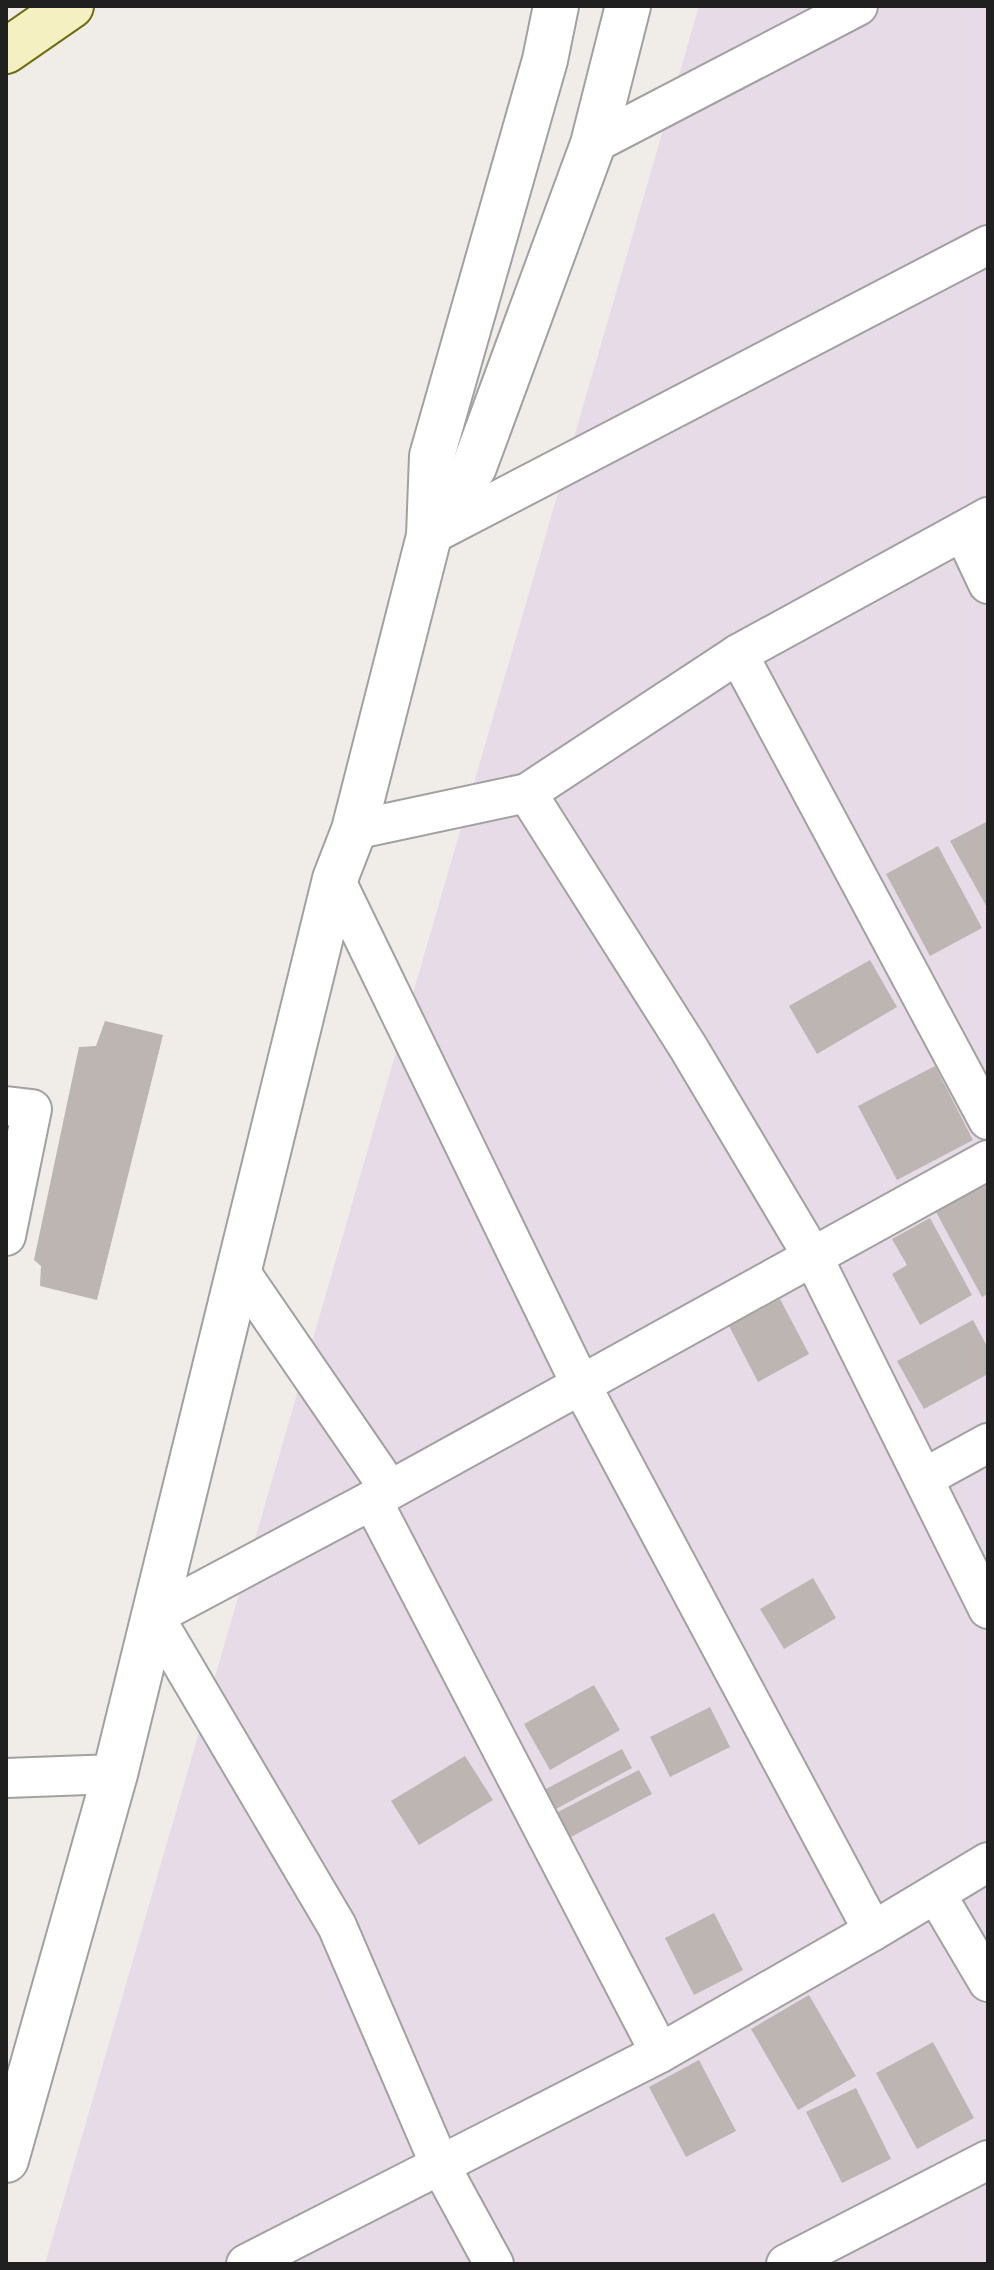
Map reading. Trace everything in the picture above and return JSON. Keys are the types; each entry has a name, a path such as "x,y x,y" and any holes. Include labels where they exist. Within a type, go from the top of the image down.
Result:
{"main road":[{"path":"6,51 71,6"}],"street":[{"path":"6,2160 115,1774 335,879 354,830 429,536 432,456 541,75 556,6"},
{"path":"429,536 474,467 593,144 628,6"},
{"path":"593,144 858,6"},
{"path":"429,536 988,245"},
{"path":"354,830 527,793 738,654 975,524 988,584"},
{"path":"738,654 988,1120"},
{"path":"527,793 688,1047 813,1257 988,1609"},
{"path":"335,879 581,1385 873,1931"},
{"path":"6,1106 32,1109 6,1236"},
{"path":"154,1616 381,1495 988,1160"},
{"path":"239,1270 381,1495 660,2053"},
{"path":"924,1478 988,1443"},
{"path":"154,1616 337,1926 440,2165 494,2264"},
{"path":"6,1778 115,1774"},
{"path":"246,2264 660,2053 988,1862"},
{"path":"936,1894 988,1982"},
{"path":"786,2264 988,2160"}],"shaded area":[{"path":"699,6 988,6 988,2264 45,2264"}],"building":[{"path":"988,821 988,909 950,841"},
{"path":"938,846 982,928 930,956 886,874"},
{"path":"870,960 897,1007 817,1054 789,1006"},
{"path":"105,1021 163,1035 97,1300 40,1286 41,1266 34,1260 79,1047 96,1046"},
{"path":"935,1066 973,1140 897,1180 858,1106"},
{"path":"988,1183 988,1294 982,1297 936,1212"},
{"path":"930,1218 972,1295 920,1325 892,1274 907,1265 892,1239"},
{"path":"780,1299 809,1354 758,1382 729,1326"},
{"path":"973,1320 988,1348 988,1374 924,1409 897,1361"},
{"path":"813,1578 836,1618 784,1649 760,1609"},
{"path":"594,1685 620,1730 550,1770 524,1724"},
{"path":"710,1707 730,1747 670,1777 650,1737"},
{"path":"622,1749 632,1768 554,1810 544,1790"},
{"path":"465,1756 493,1800 419,1845 391,1801"},
{"path":"639,1770 652,1794 569,1838 556,1813"},
{"path":"714,1913 743,1970 694,1995 665,1938"},
{"path":"809,1995 856,2076 798,2110 751,2029"},
{"path":"933,2042 974,2118 917,2149 876,2073"},
{"path":"699,2060 736,2131 686,2157 649,2087"},
{"path":"856,2088 891,2159 842,2183 806,2112"}]}
